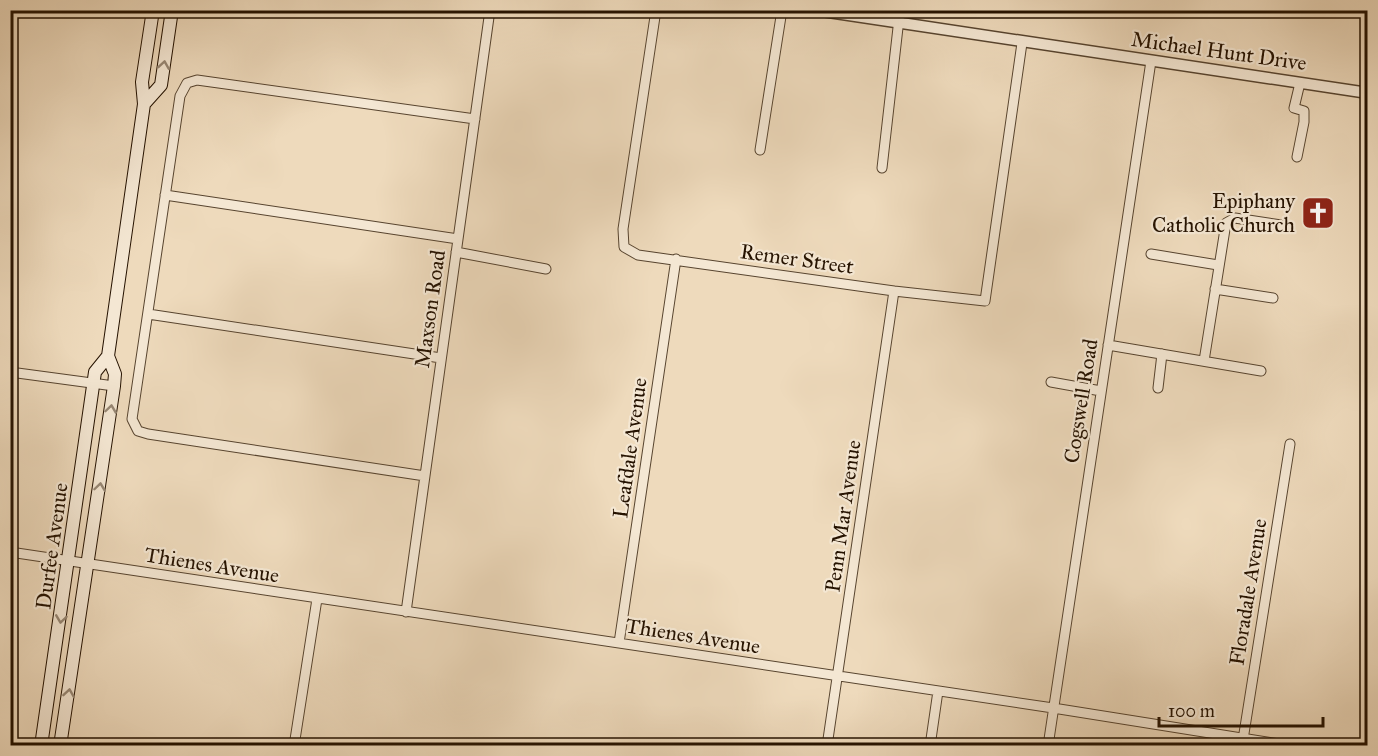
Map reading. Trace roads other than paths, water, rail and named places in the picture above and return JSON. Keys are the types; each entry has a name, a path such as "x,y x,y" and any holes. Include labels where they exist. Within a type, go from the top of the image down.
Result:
{"main road":[{"name":"Durfee Avenue","path":"60,746 114,386 115,374 108,356 144,104 142,82 153,10"},
{"name":"Durfee Avenue","path":"144,104 161,85 172,10"},
{"name":"Durfee Avenue","path":"41,746 95,372 108,356"}],"street":[{"name":"Maxson Road","path":"406,612 490,10"},
{"name":"Remer Street","path":"656,10 624,229 624,248 638,255 894,291 985,301 1022,43"},
{"path":"760,150 782,10"},
{"name":"Michael Hunt Drive","path":"815,10 1022,43 1368,93"},
{"path":"882,168 900,10"},
{"name":"Cogswell Road","path":"1048,746 1151,61"},
{"path":"425,476 148,434 138,430 132,419 180,96 188,83 196,80 475,119"},
{"path":"1297,157 1304,122 1304,111 1294,108 1300,83"},
{"path":"165,195 458,239"},
{"path":"1204,361 1226,223 1235,218 1281,225"},
{"path":"456,252 546,269"},
{"path":"1151,254 1218,265"},
{"name":"Leafdale Avenue","path":"619,643 676,259"},
{"path":"1215,289 1273,298"},
{"name":"Penn Mar Avenue","path":"827,746 894,291"},
{"path":"148,314 441,358"},
{"path":"1108,345 1261,371"},
{"path":"1158,388 1162,354"},
{"path":"10,372 114,386"},
{"path":"1051,382 1101,391"},
{"name":"Floradale Avenue","path":"1243,741 1290,444"},
{"path":"10,552 69,561"},
{"name":"Thienes Avenue","path":"69,561 1053,708 1243,741 1292,746"},
{"path":"294,746 317,599"},
{"path":"930,746 938,691"}],"place":[{"name":"Epiphany Catholic Church","path":"1318,213"}]}
